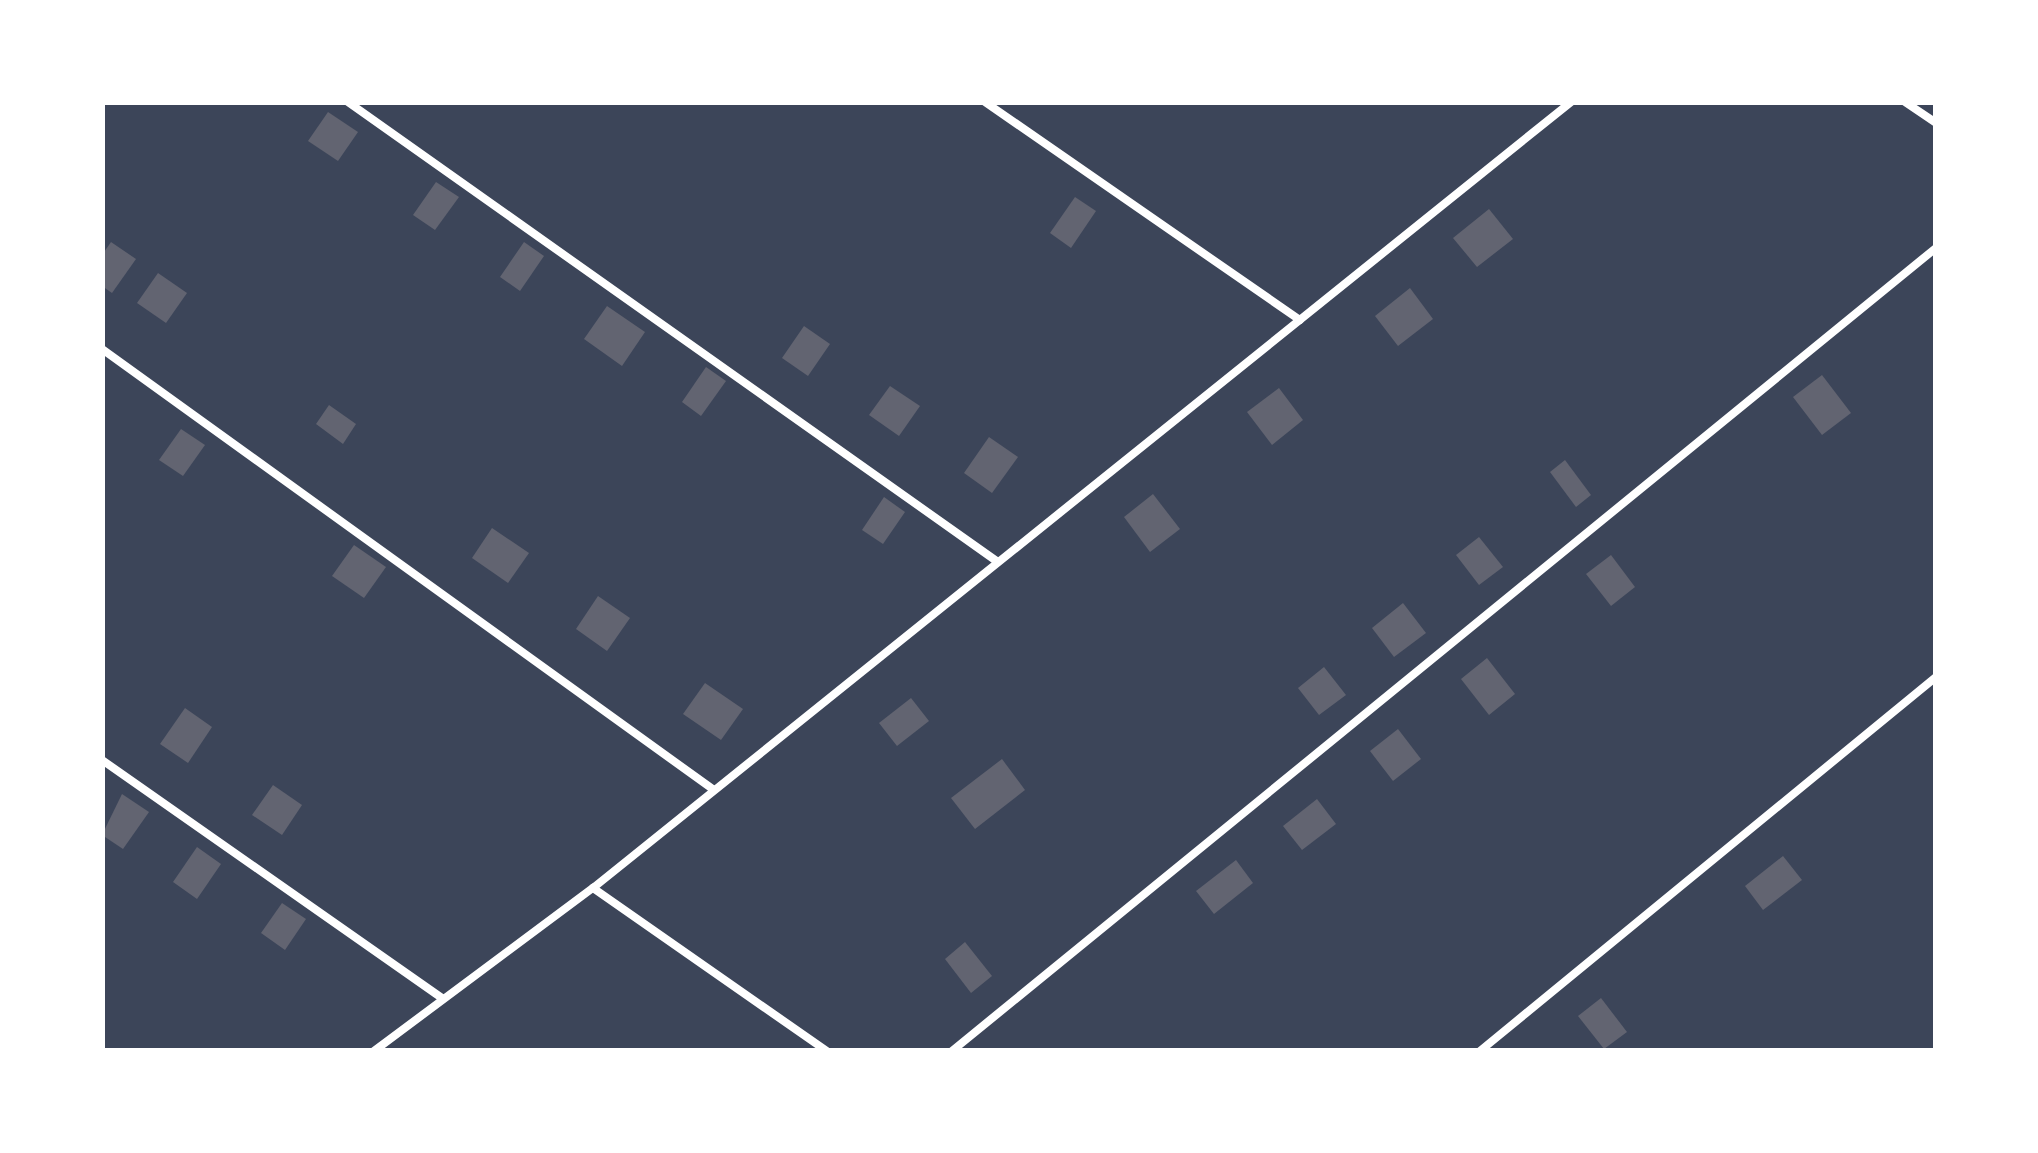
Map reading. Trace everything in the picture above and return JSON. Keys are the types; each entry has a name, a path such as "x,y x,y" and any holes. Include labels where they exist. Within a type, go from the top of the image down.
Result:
{"lane":[{"path":"348,102 998,562"},
{"path":"985,102 1300,320"},
{"path":"374,1051 593,888 1571,102"},
{"path":"1905,102 1936,123"},
{"path":"952,1051 1936,248"},
{"path":"102,349 714,790"},
{"path":"1480,1051 1936,677"},
{"path":"102,760 443,999"},
{"path":"593,888 827,1051"}],"shaded area":[{"path":"102,102 1936,102 1936,1051 102,1051"}],"building":[{"path":"328,112 358,132 338,161 308,141"},
{"path":"436,182 459,197 435,230 413,215"},
{"path":"1075,197 1096,211 1071,248 1050,233"},
{"path":"1489,209 1513,239 1477,267 1453,238"},
{"path":"111,242 136,259 112,293 102,286 102,255"},
{"path":"524,242 544,256 520,291 500,277"},
{"path":"158,273 187,293 166,323 137,303"},
{"path":"1410,288 1433,319 1398,346 1375,316"},
{"path":"607,306 645,332 622,366 584,339"},
{"path":"804,326 830,344 808,376 782,358"},
{"path":"706,367 726,381 701,416 682,402"},
{"path":"1822,375 1851,413 1822,435 1793,397"},
{"path":"890,386 920,406 899,436 869,415"},
{"path":"1279,388 1303,420 1272,445 1247,412"},
{"path":"329,405 356,424 343,444 316,424"},
{"path":"181,429 205,445 183,476 159,460"},
{"path":"989,437 1018,457 992,493 964,473"},
{"path":"1565,460 1591,495 1576,507 1550,472"},
{"path":"1153,494 1180,529 1150,552 1124,517"},
{"path":"884,497 905,512 883,544 862,530"},
{"path":"492,528 529,553 508,583 472,558"},
{"path":"1479,537 1503,567 1479,585 1456,555"},
{"path":"354,545 386,567 364,598 332,576"},
{"path":"1611,555 1635,587 1611,606 1586,574"},
{"path":"598,596 630,618 607,651 576,629"},
{"path":"1403,603 1426,633 1394,657 1372,628"},
{"path":"1487,658 1515,694 1489,715 1461,679"},
{"path":"1324,667 1346,695 1319,715 1298,688"},
{"path":"705,683 743,709 721,740 683,714"},
{"path":"911,698 929,721 897,746 879,723"},
{"path":"185,708 212,727 188,763 160,744"},
{"path":"1398,729 1421,759 1393,781 1370,751"},
{"path":"1002,759 1025,790 975,829 951,798"},
{"path":"273,785 302,805 282,835 252,815"},
{"path":"122,794 149,812 123,849 102,835"},
{"path":"1317,799 1336,824 1302,850 1283,826"},
{"path":"197,847 221,864 197,899 173,882"},
{"path":"1783,856 1802,880 1763,910 1745,886"},
{"path":"1236,860 1253,883 1214,914 1196,891"},
{"path":"282,903 306,919 285,950 261,933"},
{"path":"965,942 992,976 971,993 945,959"},
{"path":"1601,998 1627,1032 1604,1049 1578,1016"}]}
